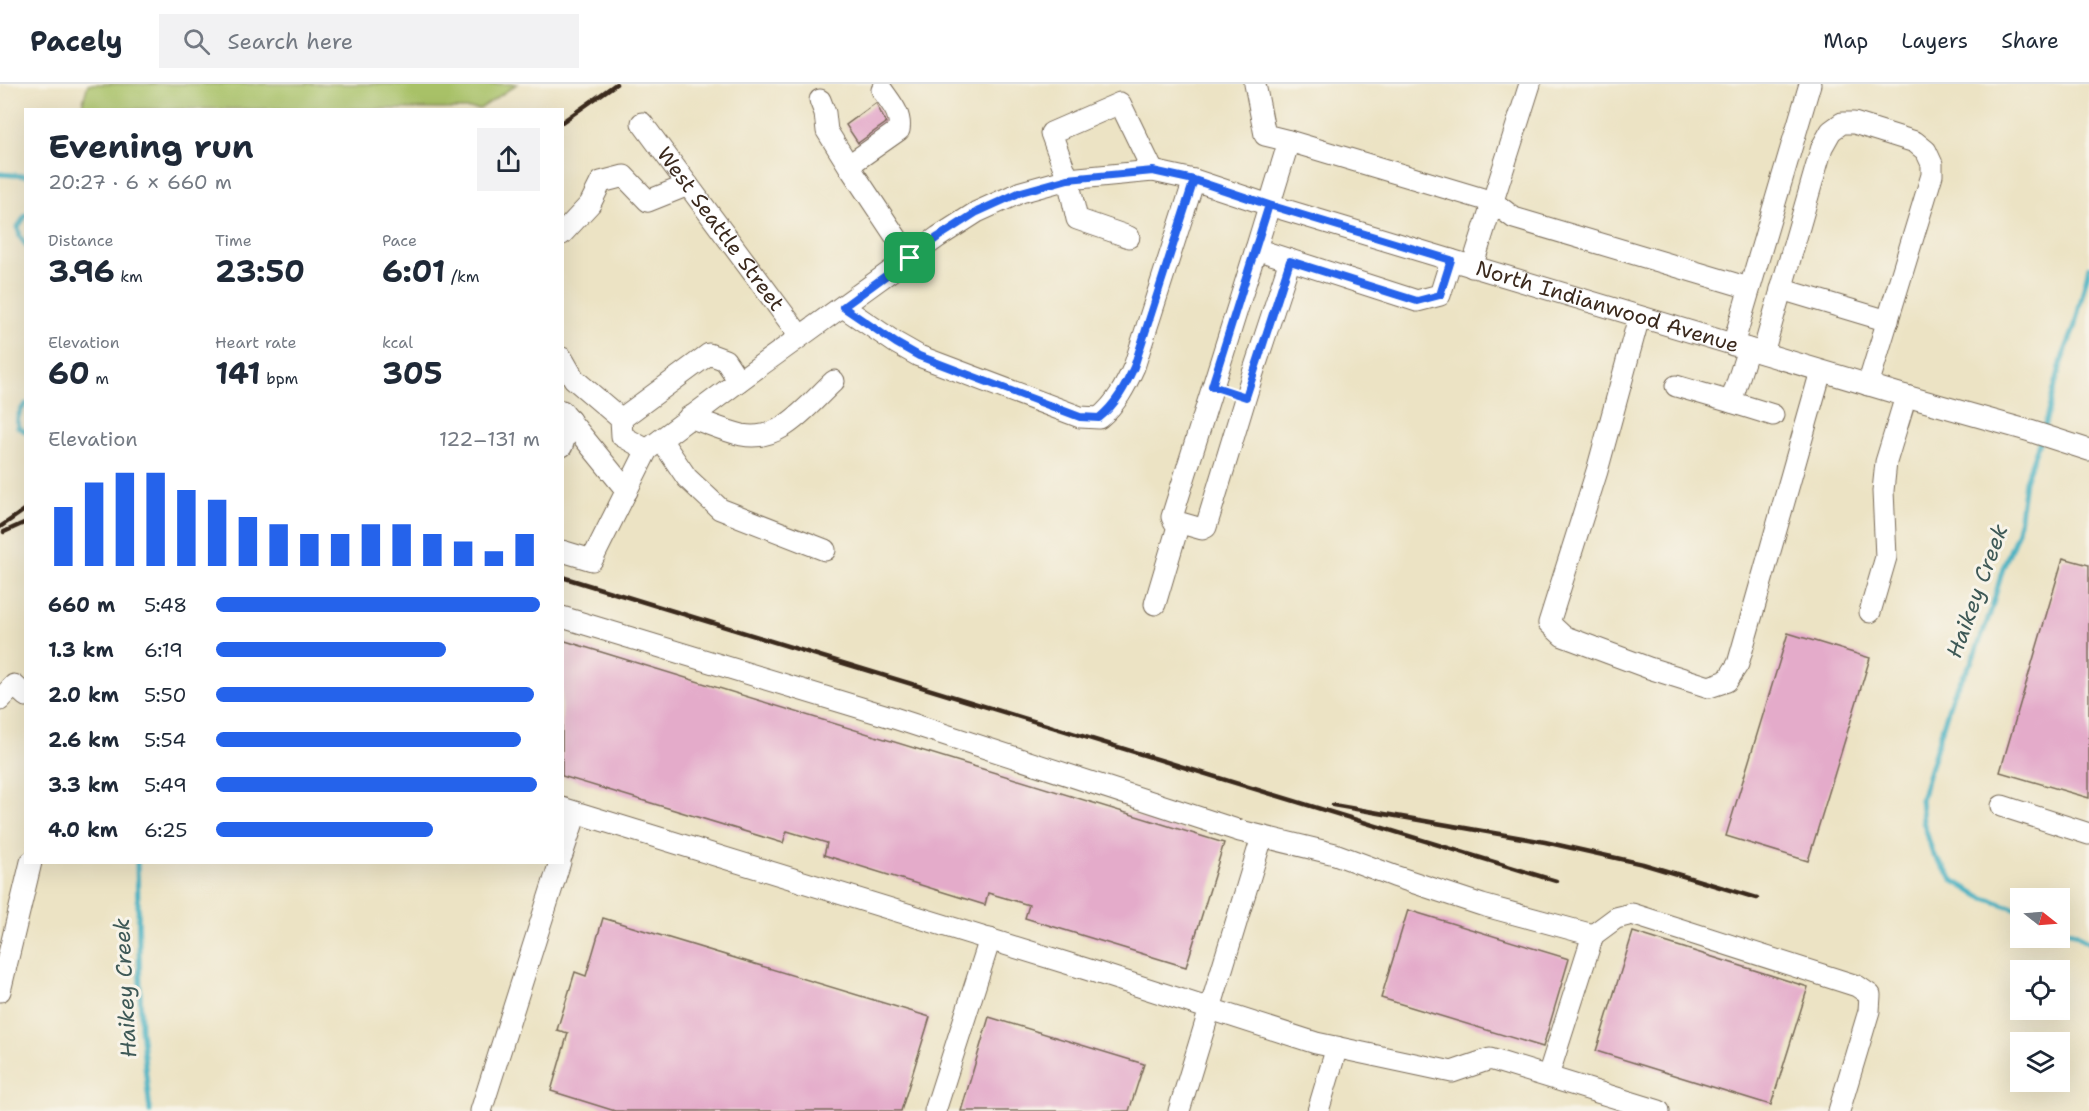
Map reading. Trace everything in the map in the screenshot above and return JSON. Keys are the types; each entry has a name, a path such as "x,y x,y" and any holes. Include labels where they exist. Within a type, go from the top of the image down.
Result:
{"street":[{"path":"1255,84 1264,135 1493,202 1514,218 1749,288"},
{"path":"1473,267 1530,84"},
{"path":"1748,349 1749,288 1810,84"},
{"path":"850,168 852,163 899,130 900,124 896,109 882,90"},
{"path":"1129,237 1077,219 1068,179 1051,133 1119,94 1153,171"},
{"path":"820,100 825,113 827,131 910,258"},
{"name":"West Seattle Street","path":"642,123 800,336"},
{"path":"1731,402 1748,349 1781,289 1822,147 1831,131 1842,123 1854,123 1915,142 1926,151 1932,164 1932,175 1868,385"},
{"path":"1289,141 1172,517 1174,522 1202,529 1206,527 1290,261"},
{"name":"North Indianwood Avenue","path":"564,552 592,560 627,491 654,445 938,237 977,212 1021,192 1068,179 1153,171 1194,180 1473,267 2089,450"},
{"path":"564,232 590,204 601,182 624,176 648,201 688,185"},
{"path":"843,307 919,356 1080,417 1099,418 1112,408 1134,367 1194,180"},
{"path":"1256,249 1417,301 1440,295 1451,260"},
{"path":"1781,289 1888,321"},
{"path":"1639,317 1597,471 1549,623 1563,636 1649,668 1709,687 1727,681 1738,664 1821,371"},
{"path":"621,419 709,354 725,360 739,381"},
{"path":"564,362 574,379 621,419 622,436 654,445 720,509 825,550"},
{"path":"690,417 744,435 767,436 785,426 834,381"},
{"path":"1212,386 1246,397"},
{"path":"1676,386 1773,415"},
{"path":"1869,612 1886,557 1883,491 1886,462 1906,396"},
{"path":"564,431 566,416"},
{"path":"566,416 627,491"},
{"path":"1155,604 1179,523"},
{"path":"564,617 891,717 1240,831 1335,854 1482,905 1593,935"},
{"path":"2002,806 2089,834"},
{"path":"564,842 569,811 990,939 1316,1043 1452,1072 1490,1059 1659,1111"},
{"path":"1179,1111 1262,837"},
{"path":"0,991 31,864"},
{"path":"481,1111 559,864"},
{"path":"1548,1076 1593,935 1616,918 1632,914 1857,986 1870,995 1869,1011 1839,1111"},
{"path":"934,1111 990,939"},
{"path":"1318,1111 1337,1047"}],"green space":[{"path":"88,84 517,84 481,108 81,108"}],"building":[{"path":"876,103 886,123 858,143 846,125"},
{"path":"2063,558 2089,565 2089,798 2000,772"},
{"path":"1788,633 1870,658 1808,861 1726,836"},
{"path":"564,641 1224,843 1186,967 1025,918 1029,905 988,893 985,905 824,855 827,843 787,831 783,843 564,777"},
{"path":"1408,910 1569,959 1543,1047 1381,998"},
{"path":"603,918 930,1017 901,1111 615,1111 551,1091 568,1033 557,1030 575,972 586,976"},
{"path":"1633,932 1808,987 1771,1105 1596,1051"},
{"path":"989,1017 1144,1064 1129,1111 961,1111"}],"waterway":[{"name":"Haikey Creek","path":"0,174 24,176"},
{"name":"Haikey Creek","path":"24,218 18,227 24,242"},
{"name":"Haikey Creek","path":"2043,431 2063,356 2074,329 2089,267"},
{"name":"Haikey Creek","path":"24,407 17,421 18,427 24,431"},
{"name":"Haikey Creek","path":"2010,907 1981,897 1954,881 1933,854 1923,821 1921,799 1953,693 1972,661 2018,531 2025,481 2040,440"},
{"name":"Haikey Creek","path":"137,864 141,1030 150,1111"},
{"name":"Haikey Creek","path":"2070,931 2089,943"}],"railway":[{"path":"564,121 616,84"},
{"path":"0,527 24,510"},
{"path":"4,532 24,523"},
{"path":"564,578 1556,881"},
{"path":"1333,805 1545,842 1643,864 1757,898"}],"route":[{"path":"910,258 843,307 919,356 1080,417 1099,418 1112,408 1134,367 1194,180 1269,205 1212,386 1246,397 1290,261 1417,301 1440,295 1451,260 1194,180 1153,171 1068,179 1021,192 977,212 910,258"}]}
